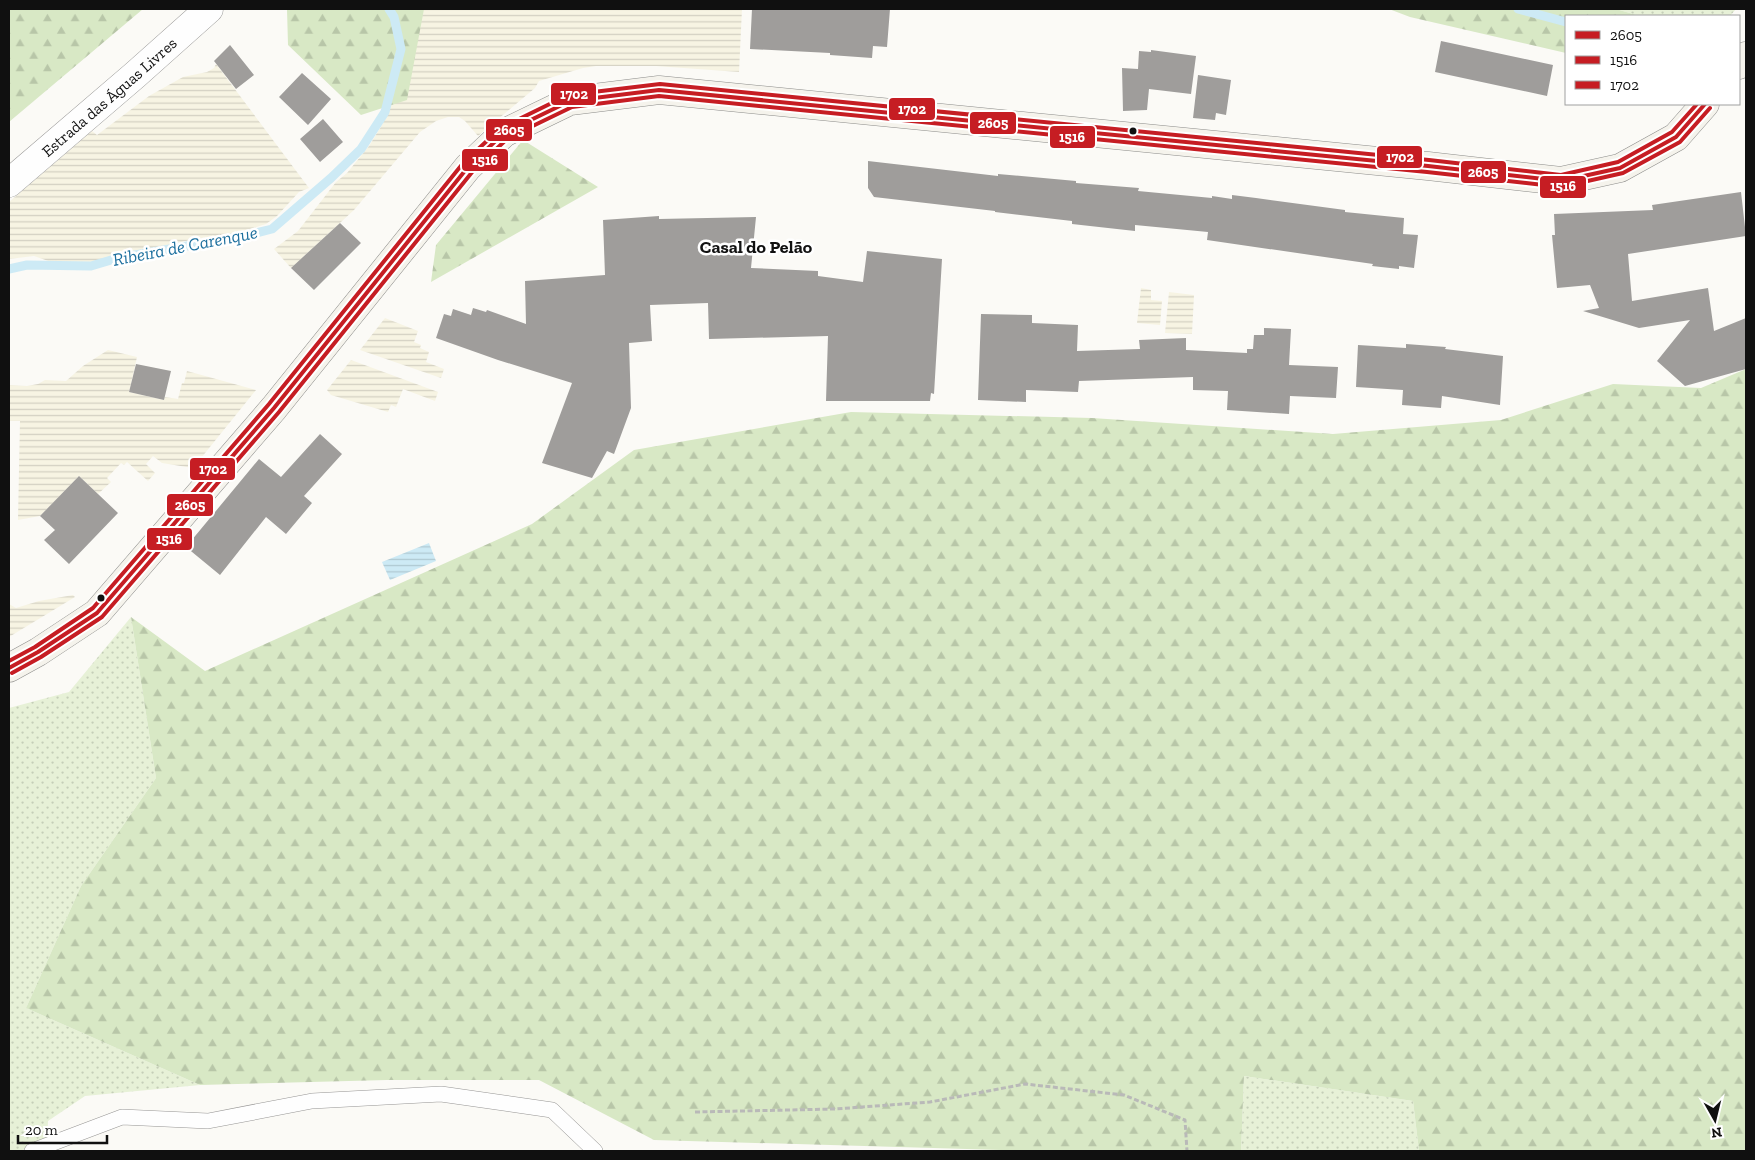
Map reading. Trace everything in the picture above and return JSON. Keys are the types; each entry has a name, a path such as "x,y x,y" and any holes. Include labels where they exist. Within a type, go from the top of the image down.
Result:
{"main road":[{"path":"9,668 38,652 97,613 274,408 468,167 504,133 570,101 659,90 1428,166 1560,181 1620,168 1676,138 1704,105"}],"street":[{"name":"Estrada das Águas Livres","path":"9,183 136,75 209,9"}],"lane":[{"path":"32,1151 122,1117 208,1121 312,1101 441,1094 552,1110 595,1151"}],"path":[{"path":"694,1112 835,1109 930,1102 1025,1084 1124,1095 1159,1109 1185,1120 1186,1151"}],"shaded area":[{"path":"417,9 742,9 739,72 656,66 596,66 583,68 539,81 535,88 478,136 459,117 448,117 436,121 420,132 354,210 291,268 274,249 298,231 336,182 347,173 369,146 382,125 391,104"},
{"path":"216,64 309,188 299,192 277,216 266,224 220,238 185,241 77,265 57,264 34,256 9,259 9,202 92,131 97,135 149,96 183,77 207,72 214,68"},
{"path":"1141,288 1151,290 1151,300 1162,301 1160,325 1137,323"},
{"path":"1169,292 1194,295 1192,334 1165,333"},
{"path":"385,318 418,331 414,342 421,345 420,348 429,352 426,362 444,369 441,378 360,350"},
{"path":"108,350 137,357 129,392 164,400 165,397 178,399 187,371 256,390 193,468 162,463 153,456 146,464 155,473 148,481 127,462 124,465 121,463 107,478 111,482 98,494 79,476 40,516 18,520 20,421 9,421 9,385 27,386 38,384 45,380 66,381 83,366"},
{"path":"351,360 438,392 435,401 403,389 396,407 391,405 388,412 331,395 327,390"},
{"path":"73,595 75,597 9,637 9,604 16,608 39,601"}],"green space":[{"path":"9,9 143,9 9,122"},
{"path":"287,9 424,9 407,100 361,115 288,45"},
{"path":"1389,9 1616,9 1637,15 1565,15 1565,53 1410,17"},
{"path":"1616,9 1736,9 1731,15 1637,15"},
{"path":"523,140 598,187 431,282 436,245"},
{"path":"1746,369 1746,1151 1419,1151 1413,1101 1244,1076 1241,1151 1036,1151 654,1140 539,1080 387,1080 200,1085 26,1008 81,886 156,778 131,617 205,671 532,524 634,450 851,412 1092,418 1333,434 1501,420 1613,384 1701,388"},
{"path":"131,617 156,778 81,886 26,1008 200,1085 85,1096 48,1121 47,1151 9,1151 9,708 69,692"},
{"path":"1244,1076 1413,1101 1419,1151 1241,1151"}],"water":[{"path":"429,543 436,561 390,580 382,562"}],"building":[{"path":"752,9 890,9 887,47 873,46 872,58 830,55 830,53 750,49"},
{"path":"1441,41 1553,65 1547,96 1435,72"},
{"path":"230,45 254,75 236,89 214,61"},
{"path":"1151,50 1196,56 1191,94 1149,89 1147,110 1123,111 1122,68 1138,69 1139,51 1151,52"},
{"path":"302,73 331,99 308,125 279,97"},
{"path":"1198,75 1231,80 1226,115 1216,113 1215,120 1193,118"},
{"path":"323,119 343,142 320,162 300,139"},
{"path":"868,161 998,176 998,174 1076,181 1076,183 1139,188 1138,191 1212,198 1212,196 1232,199 1232,195 1345,210 1345,212 1404,218 1403,234 1418,235 1414,268 1399,266 1399,269 1372,266 1373,264 1207,240 1208,232 1135,225 1135,231 1072,224 1072,221 874,197 868,188"},
{"path":"1741,192 1746,236 1628,254 1632,301 1708,288 1714,331 1746,318 1746,369 1685,386 1657,361 1690,320 1639,328 1583,311 1599,308 1590,285 1557,288 1552,235 1555,235 1554,214 1653,210 1652,205"},
{"path":"659,216 659,219 756,217 751,268 818,271 818,276 863,282 867,251 942,259 934,394 931,393 930,401 826,401 828,336 709,339 708,303 650,305 652,341 629,343 631,408 614,454 607,451 592,478 542,463 572,383 436,338 444,314 451,316 453,309 471,315 473,308 486,312 487,310 526,324 525,281 605,275 603,220"},
{"path":"340,223 361,243 314,290 291,268"},
{"path":"981,314 1032,315 1032,323 1078,325 1077,351 1140,349 1139,340 1186,338 1186,350 1247,353 1247,349 1253,349 1254,335 1264,335 1264,328 1291,329 1289,365 1338,367 1336,398 1290,396 1289,414 1227,410 1228,391 1193,390 1193,377 1079,381 1078,392 1026,390 1026,402 978,400"},
{"path":"1406,344 1446,347 1445,349 1503,356 1500,405 1442,396 1441,408 1402,405 1403,390 1356,387 1358,345 1406,348"},
{"path":"136,364 171,371 164,400 129,392"},
{"path":"320,434 342,454 304,496 312,503 286,534 266,517 220,575 186,547 259,459 281,477"},
{"path":"79,476 118,513 69,564 44,540 55,530 40,516"}],"waterway":[{"name":"Ribeira de Carenque","path":"9,269 27,265 91,266 118,258 244,236 272,229 331,178 361,149 385,112 401,49 394,17 389,9"},
{"path":"1518,9 1565,22"}],"transit line":[{"name":"1702","path":"9,661 35,647 93,608 269,404 464,162 501,128 568,95 660,84 1429,160 1561,175 1618,162 1672,132 1696,105"},
{"name":"2605","path":"9,668 38,652 97,613 274,408 468,167 504,133 570,101 659,90 1428,166 1561,181 1620,168 1676,137 1704,105"},
{"name":"1516","path":"12,673 41,657 102,617 279,412 473,171 508,138 572,107 659,96 1561,187 1623,173 1680,142 1710,108"}],"district":[{"name":"Casal do Pelão","path":"756,247"}]}
